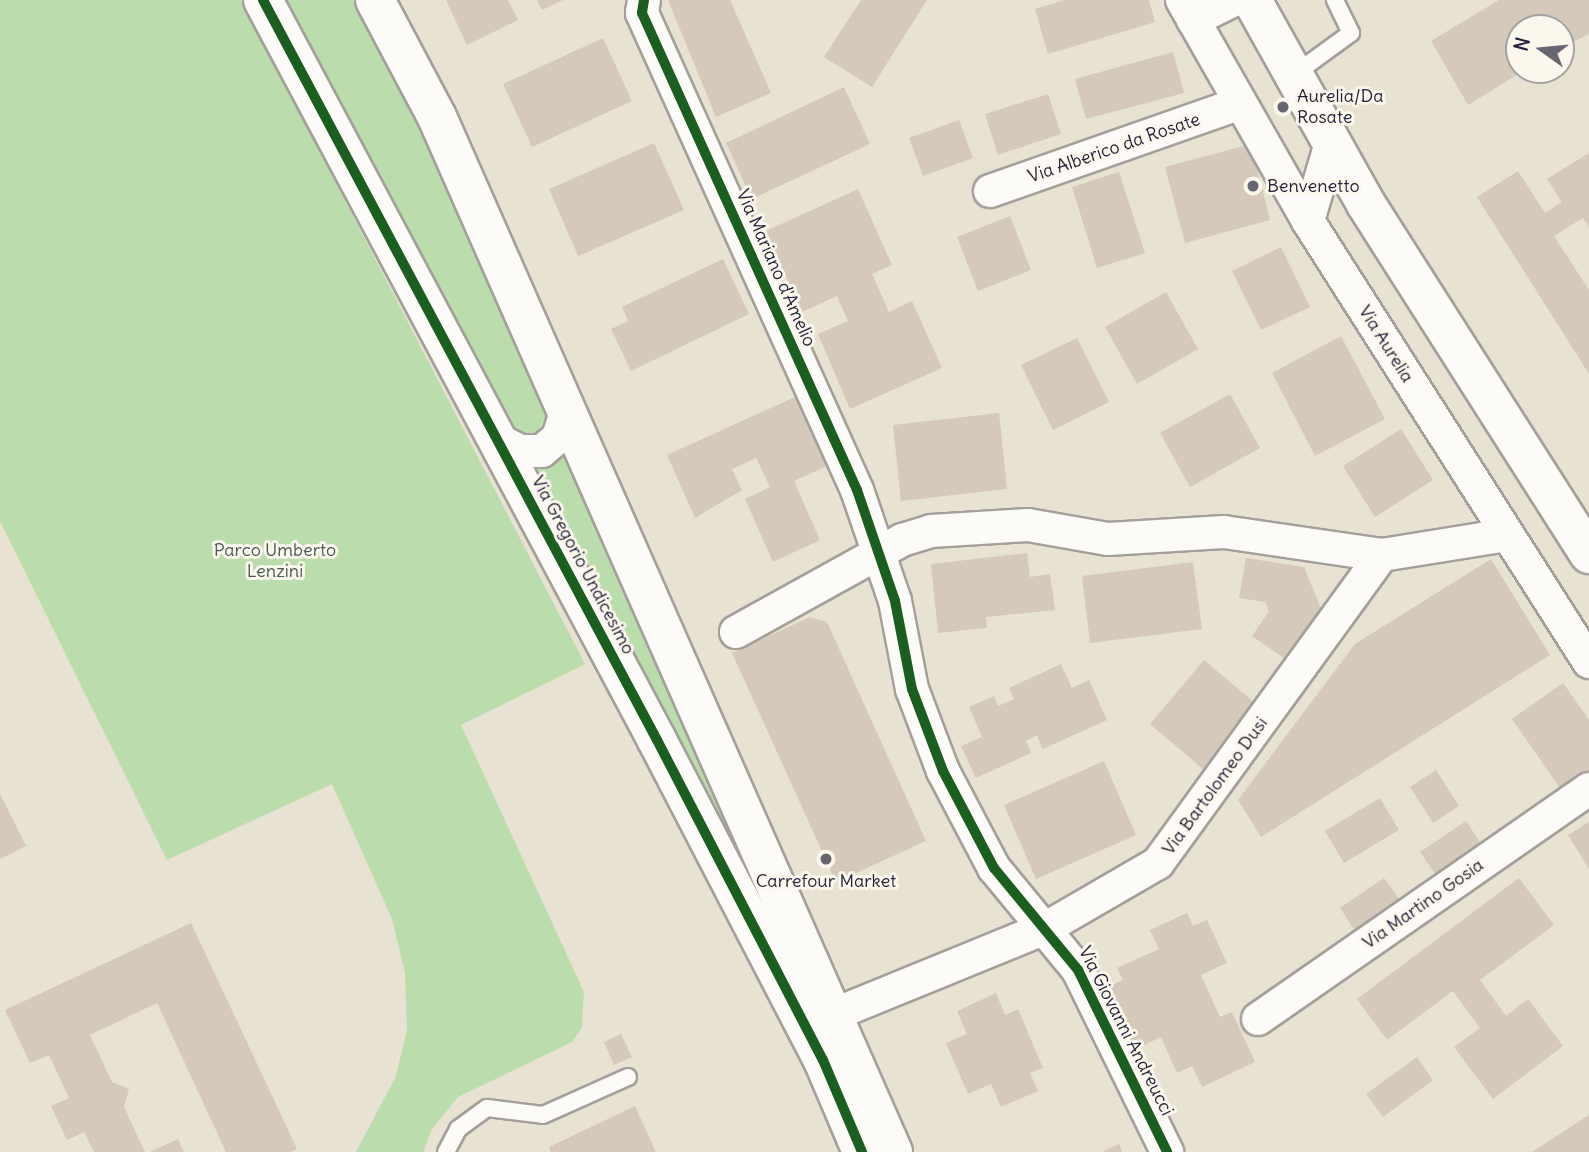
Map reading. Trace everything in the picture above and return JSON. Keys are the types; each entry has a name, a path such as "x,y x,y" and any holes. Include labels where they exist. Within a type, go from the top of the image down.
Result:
{"street":[{"name":"Via Gregorio Undicesimo","path":"263,0 823,1060 862,1152"},
{"path":"375,0 421,83 568,409 835,1014 893,1152"},
{"name":"Via Mariano d'Amelio","path":"644,0 642,13 880,552"},
{"name":"Via Aurelia","path":"1234,0 1188,10 1239,104 1308,221 1589,662"},
{"path":"1252,0 1291,76 1331,143 1589,554"},
{"name":"Via Alberico da Rosate","path":"990,191 1239,104"},
{"path":"1308,221 1331,143"},
{"name":"Via Gregorio Undicesimo","path":"496,439 521,451 542,451 558,437 568,409"},
{"path":"736,632 880,552 931,531 1028,525 1108,539 1260,535 1382,555 1507,536"},
{"name":"Via Giovanni Andreucci","path":"880,552 912,689 943,771 994,869 1079,970 1167,1152"},
{"name":"Via Bartolomeo Dusi","path":"835,1014 1046,928 1127,886 1171,850 1382,555"},
{"name":"Via Martino Gosia","path":"1258,1019 1589,789"}],"lane":[{"path":"1291,76 1351,33 1335,0"},
{"path":"446,1152 458,1129 487,1108 543,1115 628,1077"}],"green space":[{"name":"Parco Umberto Lenzini","path":"0,0 241,0 585,664 461,725 584,992 582,1027 572,1042 458,1097 432,1129 423,1152 356,1152 396,1076 407,1029 405,973 392,919 332,784 167,860 0,521"},
{"path":"279,0 359,0 378,31 551,409 536,433 512,433"},
{"path":"570,451 836,1052 528,472 552,466"}],"building":[{"path":"446,0 508,0 518,20 467,45"},
{"path":"537,0 563,0 542,10"},
{"path":"668,0 730,0 771,93 716,117"},
{"path":"861,0 927,0 872,87 824,57"},
{"path":"1065,0 1149,0 1155,22 1048,54 1035,9"},
{"path":"1499,0 1589,0 1589,34 1575,41 1575,14 1505,14 1505,82 1468,105 1431,41"},
{"path":"603,38 632,101 532,147 503,84"},
{"path":"1173,52 1184,93 1086,119 1075,79"},
{"path":"844,87 870,144 752,199 726,143"},
{"path":"1048,94 1061,134 998,155 985,114"},
{"path":"959,120 973,158 923,176 909,138"},
{"path":"654,143 684,210 578,256 549,189"},
{"path":"1251,144 1270,220 1185,243 1165,167"},
{"path":"1589,153 1589,227 1583,218 1554,236 1589,290 1589,374 1477,197 1518,171 1545,213 1562,202 1547,179"},
{"path":"1119,172 1145,253 1097,268 1072,187"},
{"path":"858,189 892,265 872,274 889,312 912,301 942,368 850,409 818,334 848,321 837,296 802,312 766,231"},
{"path":"1010,216 1031,270 978,291 957,237"},
{"path":"1281,247 1310,307 1261,330 1232,271"},
{"path":"723,259 749,314 631,371 611,329 628,321 622,307"},
{"path":"1166,292 1198,349 1137,384 1105,327"},
{"path":"1341,336 1385,419 1315,456 1272,373"},
{"path":"1077,338 1109,402 1053,430 1021,365"},
{"path":"1230,394 1260,448 1190,487 1160,433"},
{"path":"797,396 829,465 794,481 820,540 773,562 745,499 770,487 756,458 732,469 742,490 695,518 667,455"},
{"path":"999,413 1007,489 901,501 893,425"},
{"path":"1401,429 1433,480 1375,517 1343,466"},
{"path":"1027,553 1030,577 1050,574 1055,610 986,617 987,628 938,633 931,564"},
{"path":"1246,558 1304,567 1324,616 1291,663 1252,636 1269,611 1265,602 1239,598"},
{"path":"1491,559 1550,655 1261,837 1238,800 1355,644"},
{"path":"1193,562 1202,629 1090,643 1082,576"},
{"path":"810,617 827,622 926,841 836,882 732,653"},
{"path":"1204,660 1257,705 1203,769 1150,724"},
{"path":"1061,664 1072,688 1089,680 1107,720 1043,749 1037,735 1026,741 1031,753 976,778 961,746 982,737 969,707 994,696 998,706 1014,699 1009,688"},
{"path":"1563,683 1589,720 1589,773 1562,791 1512,719"},
{"path":"1104,761 1136,835 1036,879 1004,805"},
{"path":"1436,770 1459,806 1433,823 1410,787"},
{"path":"0,794 26,846 0,859"},
{"path":"1380,798 1399,830 1344,863 1325,831"},
{"path":"1466,821 1486,851 1440,881 1420,852"},
{"path":"1589,822 1589,869 1568,835"},
{"path":"1384,878 1402,903 1357,934 1340,908"},
{"path":"1519,878 1554,925 1480,980 1506,1016 1528,999 1563,1046 1493,1099 1454,1047 1480,1028 1453,991 1387,1040 1357,999"},
{"path":"1187,913 1193,926 1207,920 1227,963 1201,975 1220,1017 1232,1012 1255,1062 1202,1087 1192,1066 1177,1073 1161,1037 1134,1050 1105,988 1123,980 1117,968 1159,949 1150,930"},
{"path":"191,923 297,1149 291,1152 226,1152 157,1003 90,1035 112,1082 129,1089 124,1107 145,1152 94,1152 84,1132 67,1140 51,1106 69,1098 49,1055 30,1063 5,1010"},
{"path":"996,993 1005,1015 1018,1009 1043,1068 1030,1073 1038,1091 1001,1107 991,1084 968,1094 946,1043 967,1034 957,1011"},
{"path":"621,1034 632,1057 614,1065 604,1042"},
{"path":"1417,1057 1433,1080 1383,1117 1366,1094"},
{"path":"635,1106 656,1152 551,1152 549,1147"},
{"path":"1589,1115 1589,1152 1532,1152"},
{"path":"178,1139 184,1152 150,1152"},
{"path":"1119,1144 1122,1152 1102,1152"}],"cycle path":[{"path":"263,0 657,740 823,1060 862,1152"},
{"path":"644,0 642,13 857,490 895,601 912,689 943,771 994,868 1078,970 1167,1152"}],"place":[{"name":"Aurelia/Da Rosate","path":"1283,107"},
{"name":"Benvenetto","path":"1253,186"},
{"name":"Carrefour Market","path":"826,859"}]}
